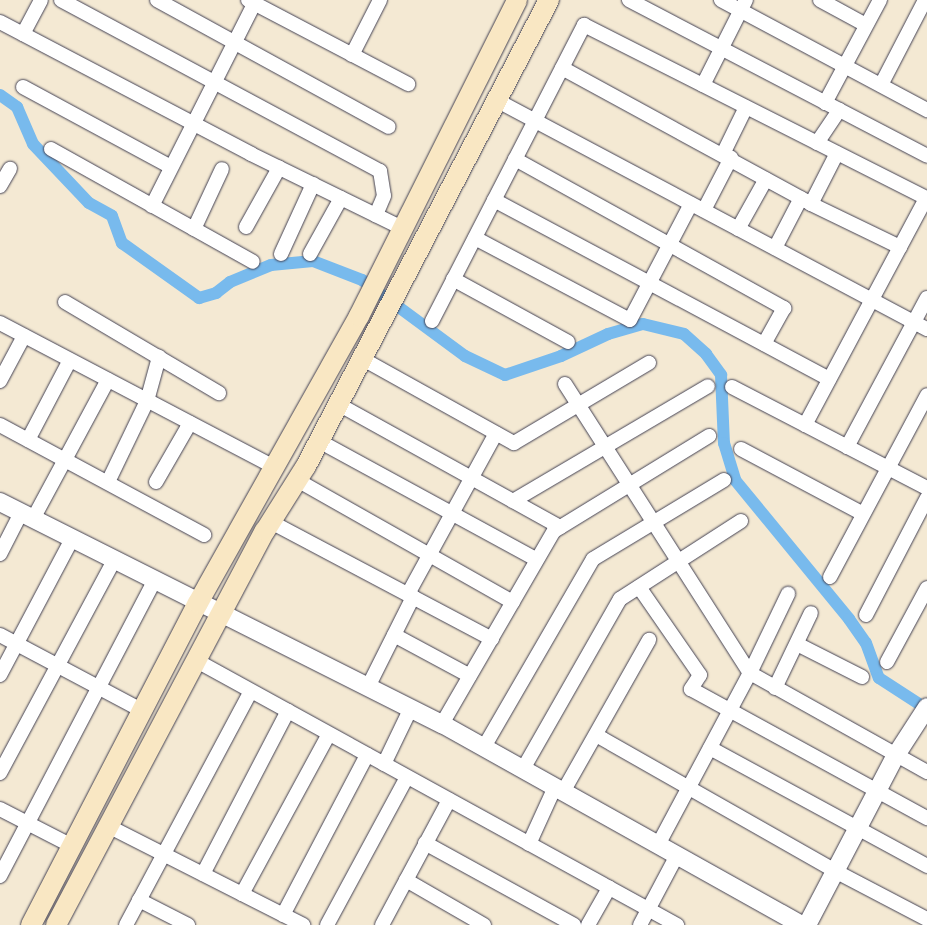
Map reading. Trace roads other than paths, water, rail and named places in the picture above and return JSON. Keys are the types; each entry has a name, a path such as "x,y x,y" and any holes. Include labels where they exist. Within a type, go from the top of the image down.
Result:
{"main road":[{"path":"31,925 144,711 198,603 359,316 517,0"},
{"path":"56,925 223,616 271,522 297,480 338,404 401,280 549,0"}],"street":[{"path":"23,34 41,0"},
{"path":"61,0 380,171 384,196 376,215"},
{"path":"156,0 389,127"},
{"path":"352,55 380,0"},
{"path":"629,0 927,156"},
{"path":"721,0 743,5 844,66 926,107"},
{"path":"820,0 866,25"},
{"path":"825,103 880,0"},
{"path":"881,86 925,0"},
{"path":"152,206 253,1 408,84"},
{"path":"703,85 743,5"},
{"path":"0,22 192,124 402,228"},
{"path":"432,321 584,25 927,198 805,425"},
{"path":"562,68 727,156 806,201 900,247"},
{"path":"23,87 171,167"},
{"path":"496,100 927,329"},
{"path":"475,238 630,320 670,245 698,207 727,156 746,107"},
{"path":"818,143 839,110"},
{"path":"51,149 253,262"},
{"path":"775,248 837,153"},
{"path":"515,159 784,308 764,344"},
{"path":"246,227 278,168"},
{"path":"0,186 10,169"},
{"path":"194,229 222,169"},
{"path":"738,229 766,179"},
{"path":"281,254 312,184"},
{"path":"310,254 341,198"},
{"path":"494,200 829,379"},
{"path":"453,279 568,342"},
{"path":"847,447 927,298"},
{"path":"65,302 219,393"},
{"path":"0,323 274,467"},
{"path":"0,381 24,336"},
{"path":"108,482 147,401 159,357"},
{"path":"361,358 514,443 649,364"},
{"path":"28,440 70,360"},
{"path":"0,554 65,459 108,380"},
{"path":"566,384 750,673 927,772"},
{"path":"513,501 708,386"},
{"path":"732,387 927,488"},
{"path":"830,577 927,395"},
{"path":"338,404 560,527"},
{"path":"156,482 190,423"},
{"path":"0,425 204,535"},
{"path":"368,687 394,635 429,555 496,433"},
{"path":"442,724 537,560 560,527 628,483 709,436"},
{"path":"318,441 537,560"},
{"path":"741,450 863,514"},
{"path":"297,480 513,602"},
{"path":"484,747 593,559 724,480"},
{"path":"866,615 927,498"},
{"path":"0,502 223,616 442,724 801,925"},
{"path":"524,770 620,599 742,521"},
{"path":"271,522 492,639"},
{"path":"0,675 72,539"},
{"path":"0,773 114,560"},
{"path":"0,876 154,581"},
{"path":"639,587 700,675 691,689 729,712 927,818"},
{"path":"887,662 927,588"},
{"path":"658,845 750,673 788,594"},
{"path":"775,688 811,613"},
{"path":"0,635 144,711"},
{"path":"394,635 470,676"},
{"path":"529,844 559,790 596,735 649,640"},
{"path":"796,644 862,677"},
{"path":"197,661 677,925"},
{"path":"126,925 251,691"},
{"path":"384,764 411,708"},
{"path":"202,874 288,711"},
{"path":"807,925 896,755 924,712"},
{"path":"242,894 330,734"},
{"path":"596,735 835,871 927,918"},
{"path":"710,748 857,830 927,866"},
{"path":"283,915 367,755"},
{"path":"327,925 407,777"},
{"path":"388,923 406,880 449,800"},
{"path":"0,810 72,846"},
{"path":"108,826 303,925"},
{"path":"426,844 574,925"},
{"path":"640,925 677,855"},
{"path":"406,880 484,925"},
{"path":"588,925 609,888"},
{"path":"139,900 188,925"}],"waterway":[{"path":"0,95 17,107 33,144 89,203 112,216 122,243 199,298 216,293 230,282 271,265 313,261 362,280 465,356 505,375 561,356 608,334 643,324 684,334 706,354 721,375 724,443 735,480 849,619 866,643 879,678 927,709"}]}
